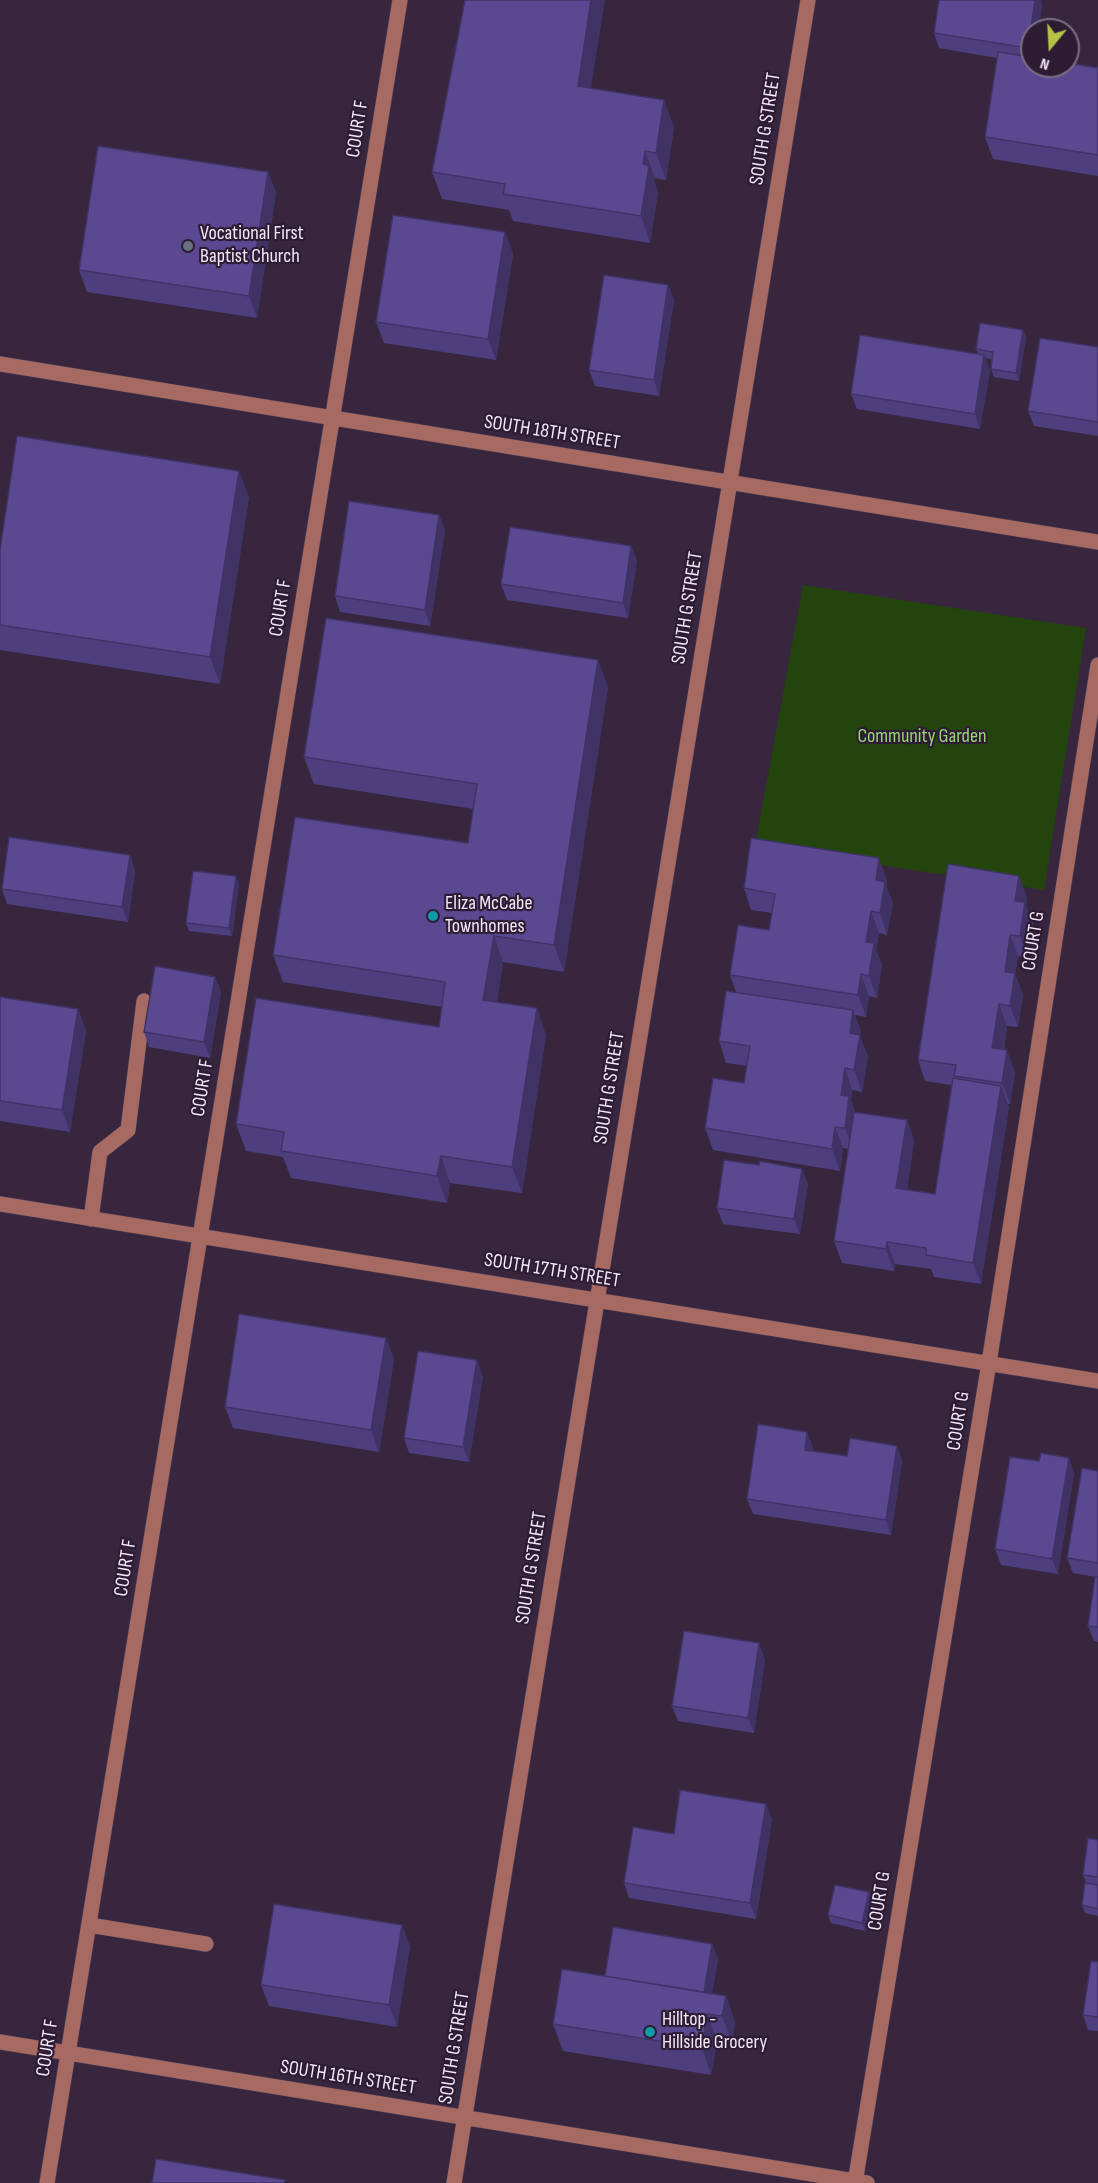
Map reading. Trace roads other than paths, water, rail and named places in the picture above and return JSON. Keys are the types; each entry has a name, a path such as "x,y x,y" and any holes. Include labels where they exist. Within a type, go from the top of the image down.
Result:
{"street":[{"name":"COURT F","path":"47,2183 400,0"},
{"name":"SOUTH G STREET","path":"454,2183 808,0"},
{"name":"SOUTH 18TH STREET","path":"0,364 1098,542"},
{"name":"COURT G","path":"859,2182 1098,665"},
{"path":"91,1219 100,1152 128,1130 144,1001"},
{"name":"SOUTH 17TH STREET","path":"0,1204 1098,1381"},
{"path":"89,1925 206,1944"},
{"name":"SOUTH 16TH STREET","path":"0,2042 859,2182"}],"place":[{"name":"Vocational First Baptist Church","path":"188,246"},
{"name":"Eliza McCabe Townhomes","path":"433,916"},
{"name":"Hilltop - Hillside Grocery","path":"650,2032"}],"park label":[{"name":"Community Garden","path":"922,737"}]}
